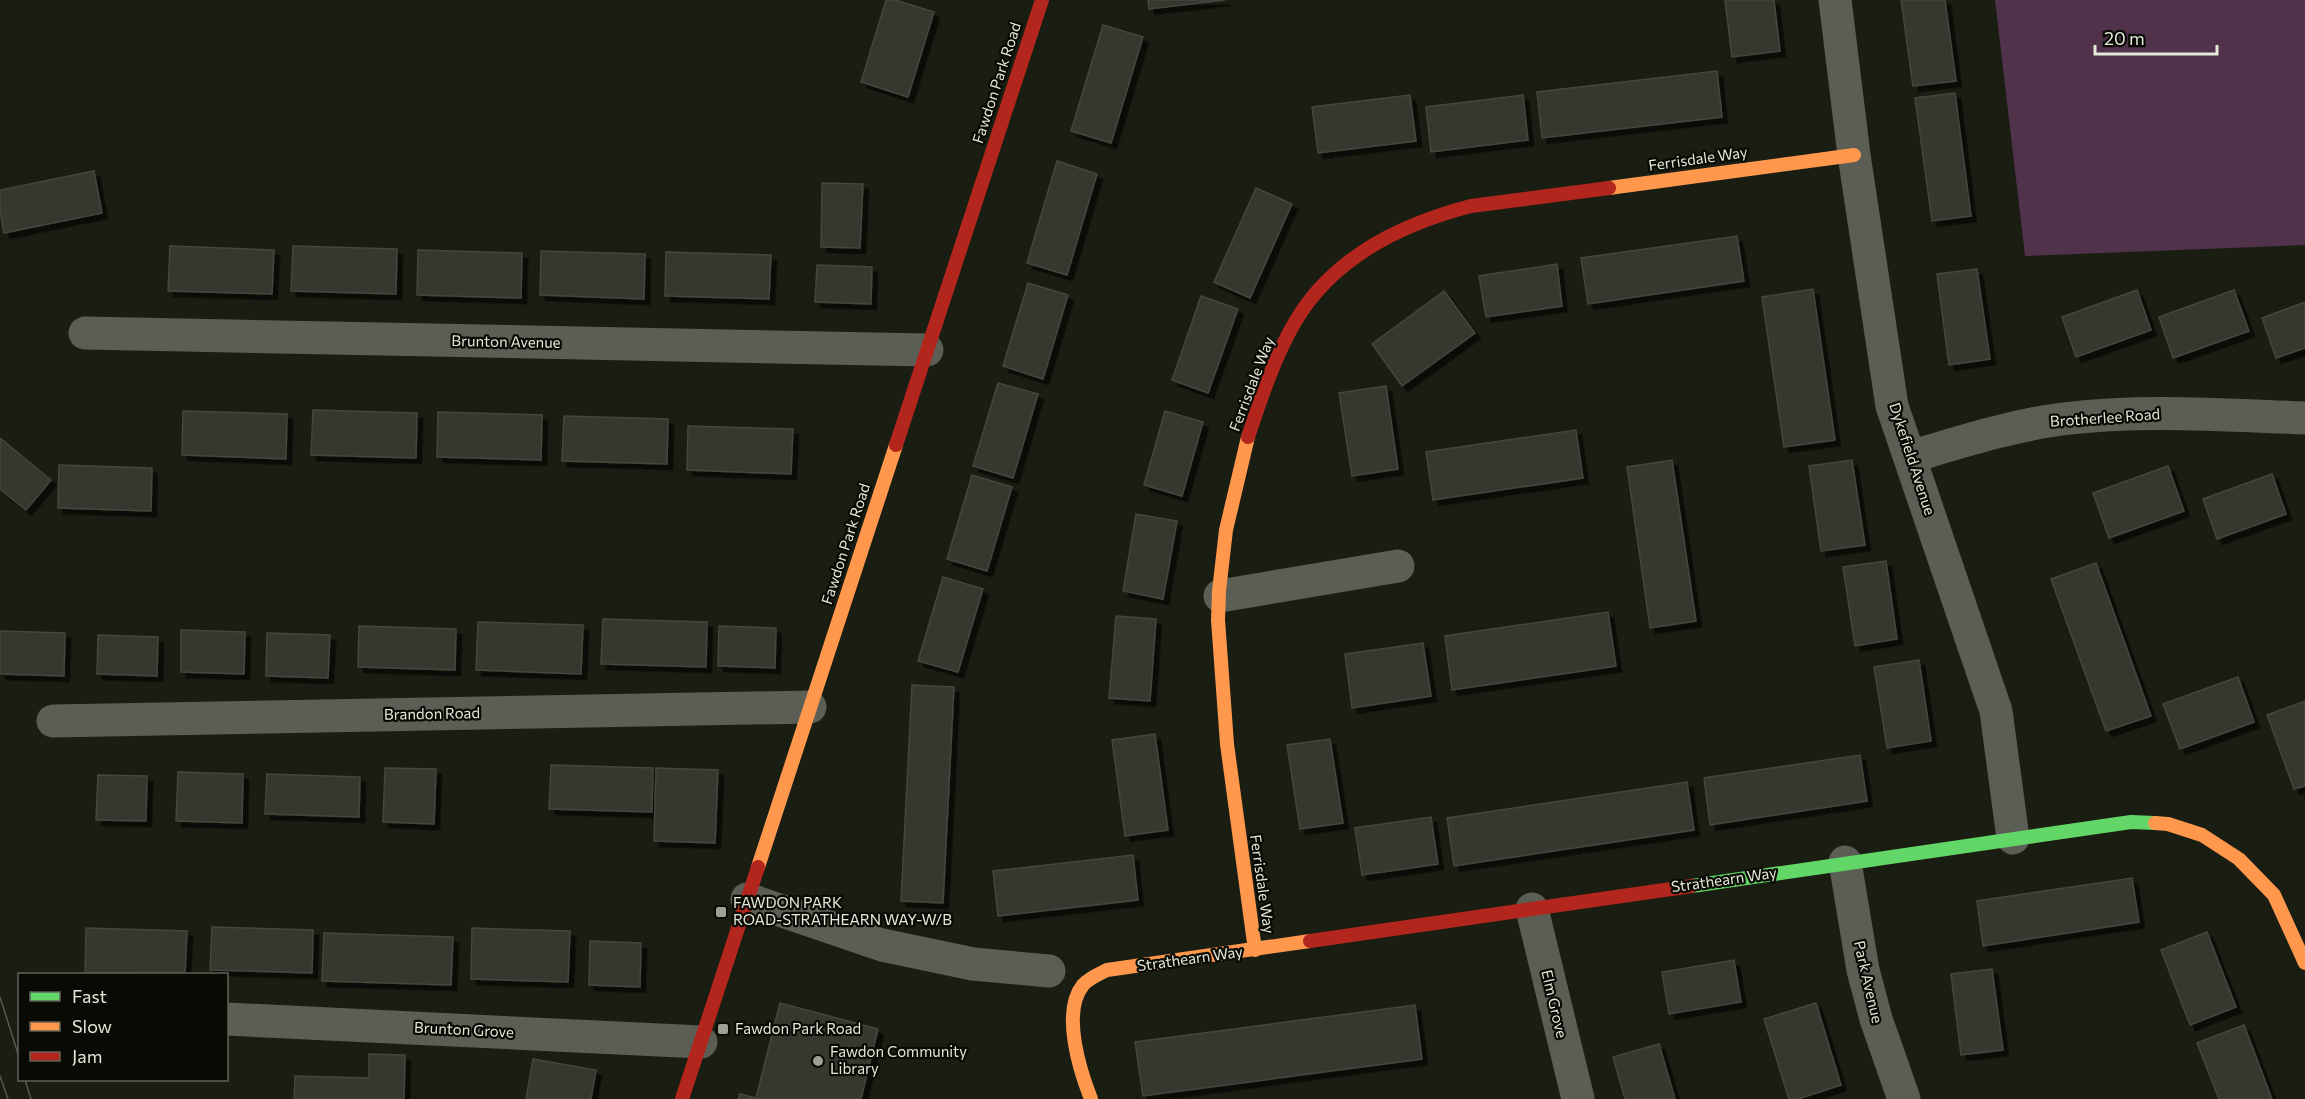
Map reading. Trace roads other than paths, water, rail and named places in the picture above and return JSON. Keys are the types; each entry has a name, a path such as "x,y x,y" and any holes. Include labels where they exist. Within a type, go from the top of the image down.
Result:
{"street":[{"name":"Fawdon Park Road","path":"682,1099 1042,0"},
{"name":"Dykefield Avenue","path":"1835,0 1854,155 1892,405 1996,711 2013,838"},
{"name":"Ferrisdale Way","path":"1255,950 1223,702 1218,618 1224,553 1240,465 1259,405 1278,357 1299,316 1329,279 1356,256 1396,232 1433,215 1471,206 1854,155"},
{"name":"Brunton Avenue","path":"85,333 927,350"},
{"name":"Brotherlee Road","path":"1911,457 2006,430 2061,419 2116,414 2305,418"},
{"path":"1220,596 1398,566"},
{"name":"Brandon Road","path":"53,721 810,706"},
{"name":"Strathearn Way","path":"1091,1099 1082,1078 1073,1016 1082,986 1094,976 1107,970 2130,822 2168,824 2202,835 2239,859 2274,895 2305,963"},
{"name":"Park Avenue","path":"1845,862 1863,970 1876,1019 1904,1099"},
{"path":"747,899 882,945 973,964 1050,970"},
{"name":"Elm Grove","path":"1532,909 1578,1099"},
{"name":"Brunton Grove","path":"228,1019 701,1042"}],"tram line":[{"path":"0,997 18,1054"},
{"path":"0,1076 8,1099"},
{"path":"25,1081 31,1099"}],"place":[{"name":"FAWDON PARK ROAD-STRATHEARN WAY-W/B","path":"721,912"},
{"name":"Fawdon Park Road","path":"723,1029"},
{"name":"Fawdon Community Library","path":"818,1061"}]}
